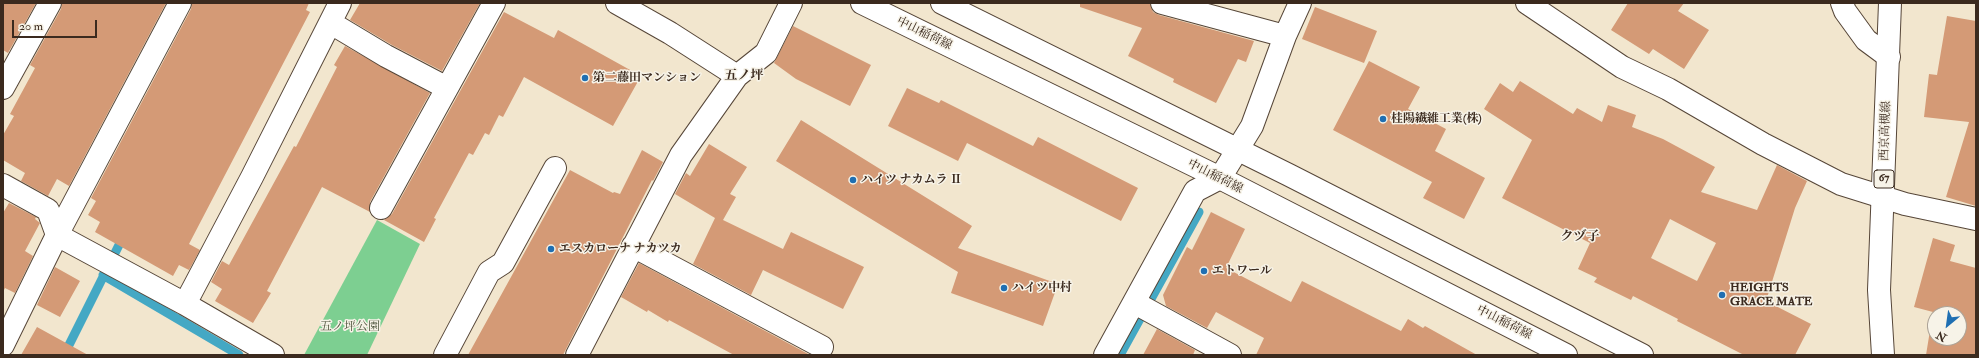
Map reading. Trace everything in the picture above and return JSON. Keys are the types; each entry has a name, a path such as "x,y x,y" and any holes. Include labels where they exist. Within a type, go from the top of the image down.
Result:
{"street":[{"path":"3,88 50,3"},
{"path":"3,345 57,235 180,3"},
{"path":"185,304 252,177 340,3"},
{"path":"381,208 494,3"},
{"path":"617,3 670,33 738,76"},
{"path":"577,355 633,246 682,156 738,76 766,53 790,3"},
{"name":"中山稲荷線","path":"862,3 1220,178 1552,352"},
{"path":"942,3 1238,150 1642,355"},
{"path":"1105,355 1135,303 1195,191 1220,178 1252,126 1285,36 1300,3"},
{"path":"1528,3 1622,67 1668,89 1763,144 1842,184 1905,204 1976,219"},
{"path":"1842,3 1845,11 1866,40 1889,57"},
{"name":"西京高槻線","path":"1883,355 1879,290 1884,197 1890,3"},
{"path":"1162,4 1285,36"},
{"path":"331,23 386,56 447,88"},
{"path":"445,355 489,272 503,263 555,168"},
{"path":"3,185 48,210 57,235 185,304 273,355"},
{"path":"633,246 822,347"},
{"path":"1135,303 1222,353"}],"green space":[{"name":"五ノ坪公園","path":"377,220 420,244 367,355 304,355"}],"building":[{"path":"3,3 36,3 8,53 3,50"},
{"path":"62,3 166,3 69,186 57,179 48,196 21,181 25,173 3,160 3,135 14,116 10,114 35,68 30,65 61,9"},
{"path":"192,3 309,3 306,10 310,12 189,244 200,250 189,270 179,265 173,276 95,232 100,222 88,215 96,201 91,198 191,9"},
{"path":"360,3 480,3 442,71 392,45 350,20"},
{"path":"1080,3 1150,3 1153,12 1159,15 1254,41 1246,62 1238,59 1216,103 1173,82 1174,79 1128,56 1142,28 1080,7"},
{"path":"1628,3 1684,3 1678,11 1709,30 1684,69 1653,49 1649,54 1611,30"},
{"path":"1315,7 1377,31 1364,63 1302,39"},
{"path":"504,12 554,38 558,30 641,76 613,126 524,77 503,117 499,115 489,135 485,133 473,155 469,153 434,218 436,219 424,242 384,220 392,214"},
{"path":"1947,16 1976,21 1976,206 1946,197 1969,122 1924,117 1929,74 1937,75"},
{"path":"793,26 871,65 850,106 796,79 774,63"},
{"path":"345,46 430,93 370,202 370,212 322,187 267,291 271,293 253,323 215,301 222,289 211,282 222,261 229,265 294,146 296,147 337,67 334,65"},
{"name":"桂陽繊維工業(株)","path":"1369,61 1420,87 1408,109 1446,129 1435,151 1485,178 1464,219 1423,198 1432,182 1333,130"},
{"path":"1520,81 1573,114 1577,108 1602,122 1608,105 1636,115 1632,127 1663,139 1715,167 1701,192 1757,210 1777,165 1807,181 1795,208 1766,301 1811,324 1795,355 1744,355 1677,321 1678,319 1633,296 1631,300 1594,282 1597,278 1578,269 1590,243 1502,198 1532,140 1484,109 1500,83 1513,92","holes":["1670,219 1716,243 1697,281 1651,258"]},
{"path":"907,88 939,103 941,100 1033,146 1038,137 1138,188 1121,221 967,143 958,161 888,126"},
{"name":"ハイツ ナカムラ Ⅱ","path":"801,120 972,226 958,248 1058,284 1043,326 951,293 958,272 776,161"},
{"path":"709,144 747,167 730,194 736,197 723,220 783,249 791,232 864,267 843,309 763,270 751,295 693,264 715,218 675,194 686,173 690,176"},
{"path":"642,150 663,162 653,181 652,180 563,355 468,355 570,170 613,193 620,194"},
{"path":"9,203 36,217 35,219 40,223 25,251 33,256 15,293 5,288 3,292 3,213"},
{"path":"1211,212 1245,229 1226,268 1291,302 1302,281 1401,331 1408,319 1423,328 1425,326 1477,355 1256,355 1264,338 1216,312 1207,328 1166,306 1163,295 1187,247 1192,250"},
{"path":"1933,238 1955,245 1950,261 1976,268 1976,355 1926,355 1927,346 1967,346 1967,306 1927,306 1927,310 1914,307"},
{"path":"639,263 810,355 734,355 669,320 668,322 648,310 647,312 621,297"},
{"path":"55,267 80,281 60,317 37,305"},
{"path":"37,327 88,355 21,355"},
{"path":"1157,329 1195,350 1193,355 1143,355"}],"waterway":[{"path":"1120,355 1199,212"},
{"path":"64,355 124,235"},
{"path":"103,275 239,355"}],"place":[{"name":"第二藤田マンション","path":"585,78"},
{"name":"桂陽繊維工業(株)","path":"1383,119"},
{"name":"ハイツ ナカムラ Ⅱ","path":"853,180"},
{"name":"エスカローナ ナカツカ","path":"551,249"},
{"name":"エトワール","path":"1204,271"},
{"name":"ハイツ中村","path":"1004,288"},
{"name":"HEIGHTS GRACE MATE","path":"1722,295"}],"district":[{"name":"五ノ坪","path":"744,76"},
{"name":"クヅ子","path":"1580,237"}]}
